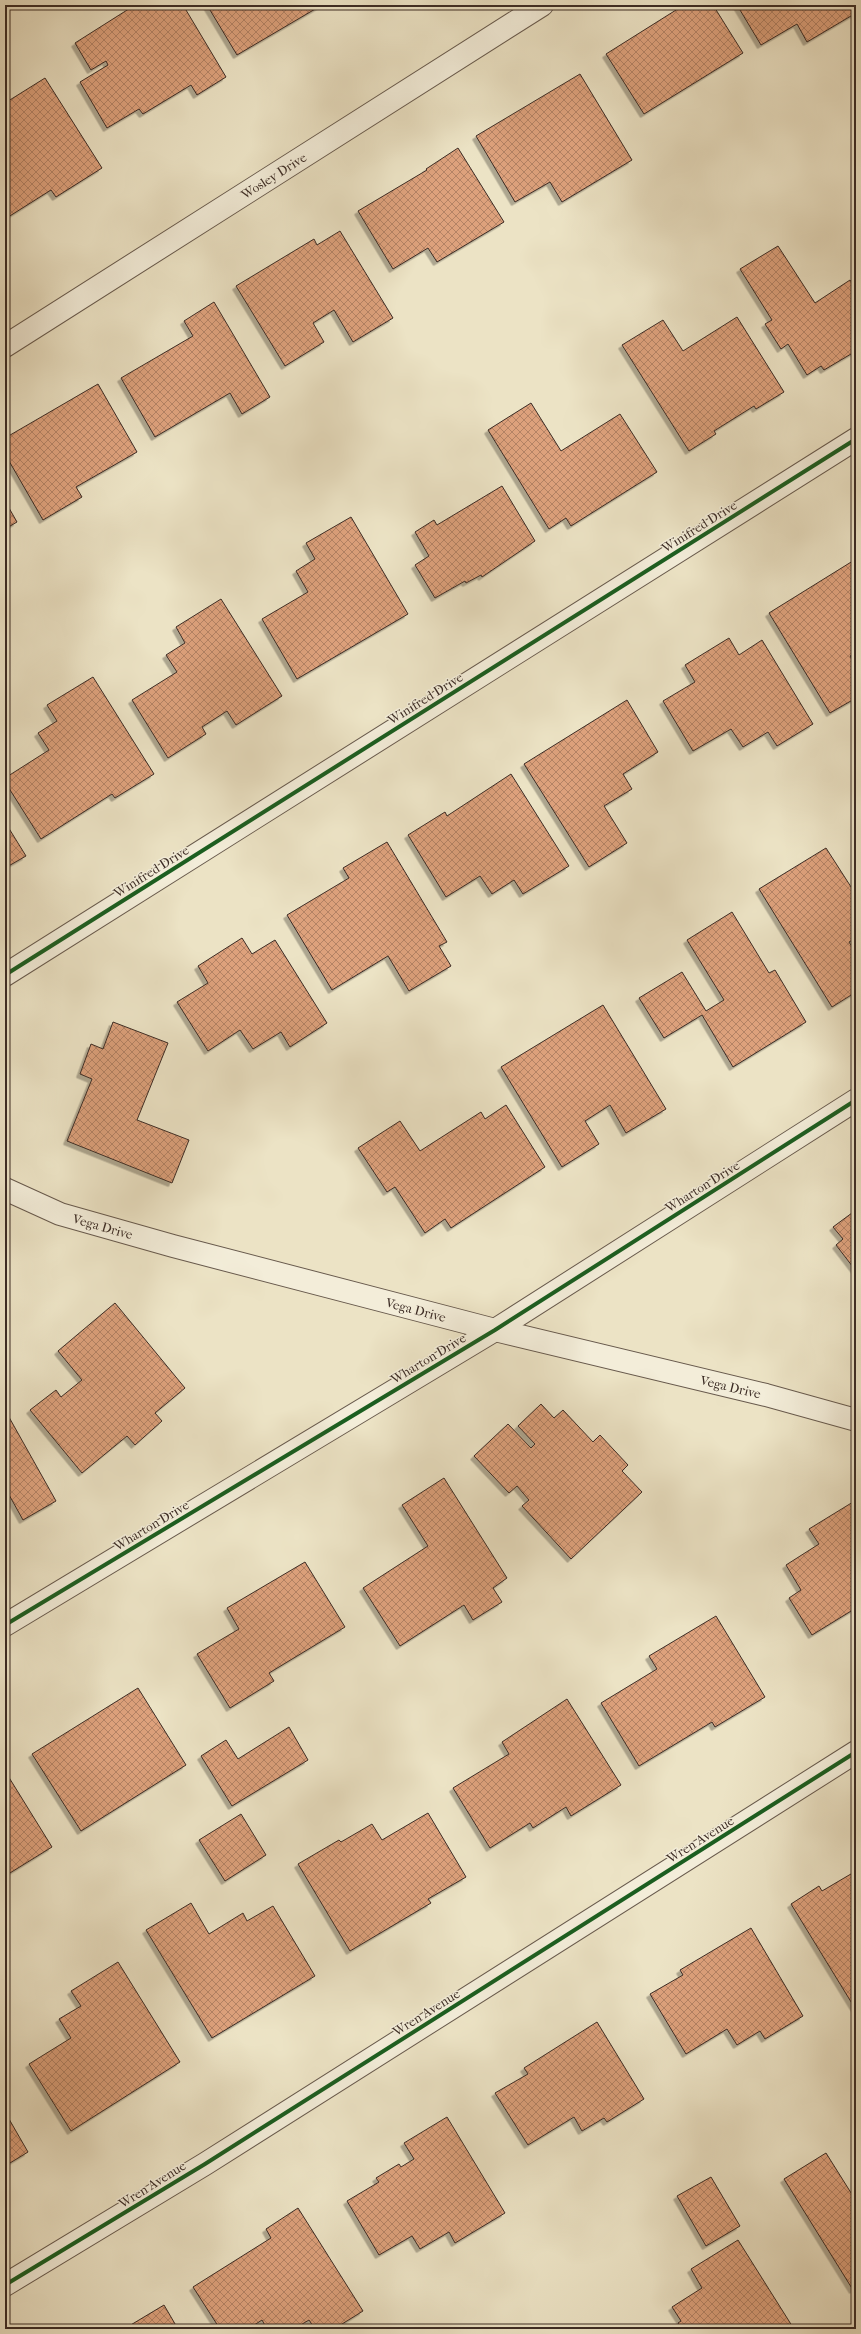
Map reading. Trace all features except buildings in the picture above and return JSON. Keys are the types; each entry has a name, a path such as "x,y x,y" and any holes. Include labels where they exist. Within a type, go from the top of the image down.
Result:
{"street":[{"name":"Wosley Drive","path":"5,346 542,5"},
{"name":"Winifred Drive","path":"5,975 856,439"},
{"name":"Wharton Drive","path":"5,1625 495,1330 856,1100"},
{"name":"Vega Drive","path":"5,1189 60,1214 173,1246 495,1330 766,1395 856,1420"},
{"name":"Wren Avenue","path":"5,2285 212,2160 856,1752"}],"cycle path":[{"path":"5,975 856,439"},
{"path":"5,1625 495,1330 856,1100"},
{"path":"5,2285 205,2164 856,1752"}]}
